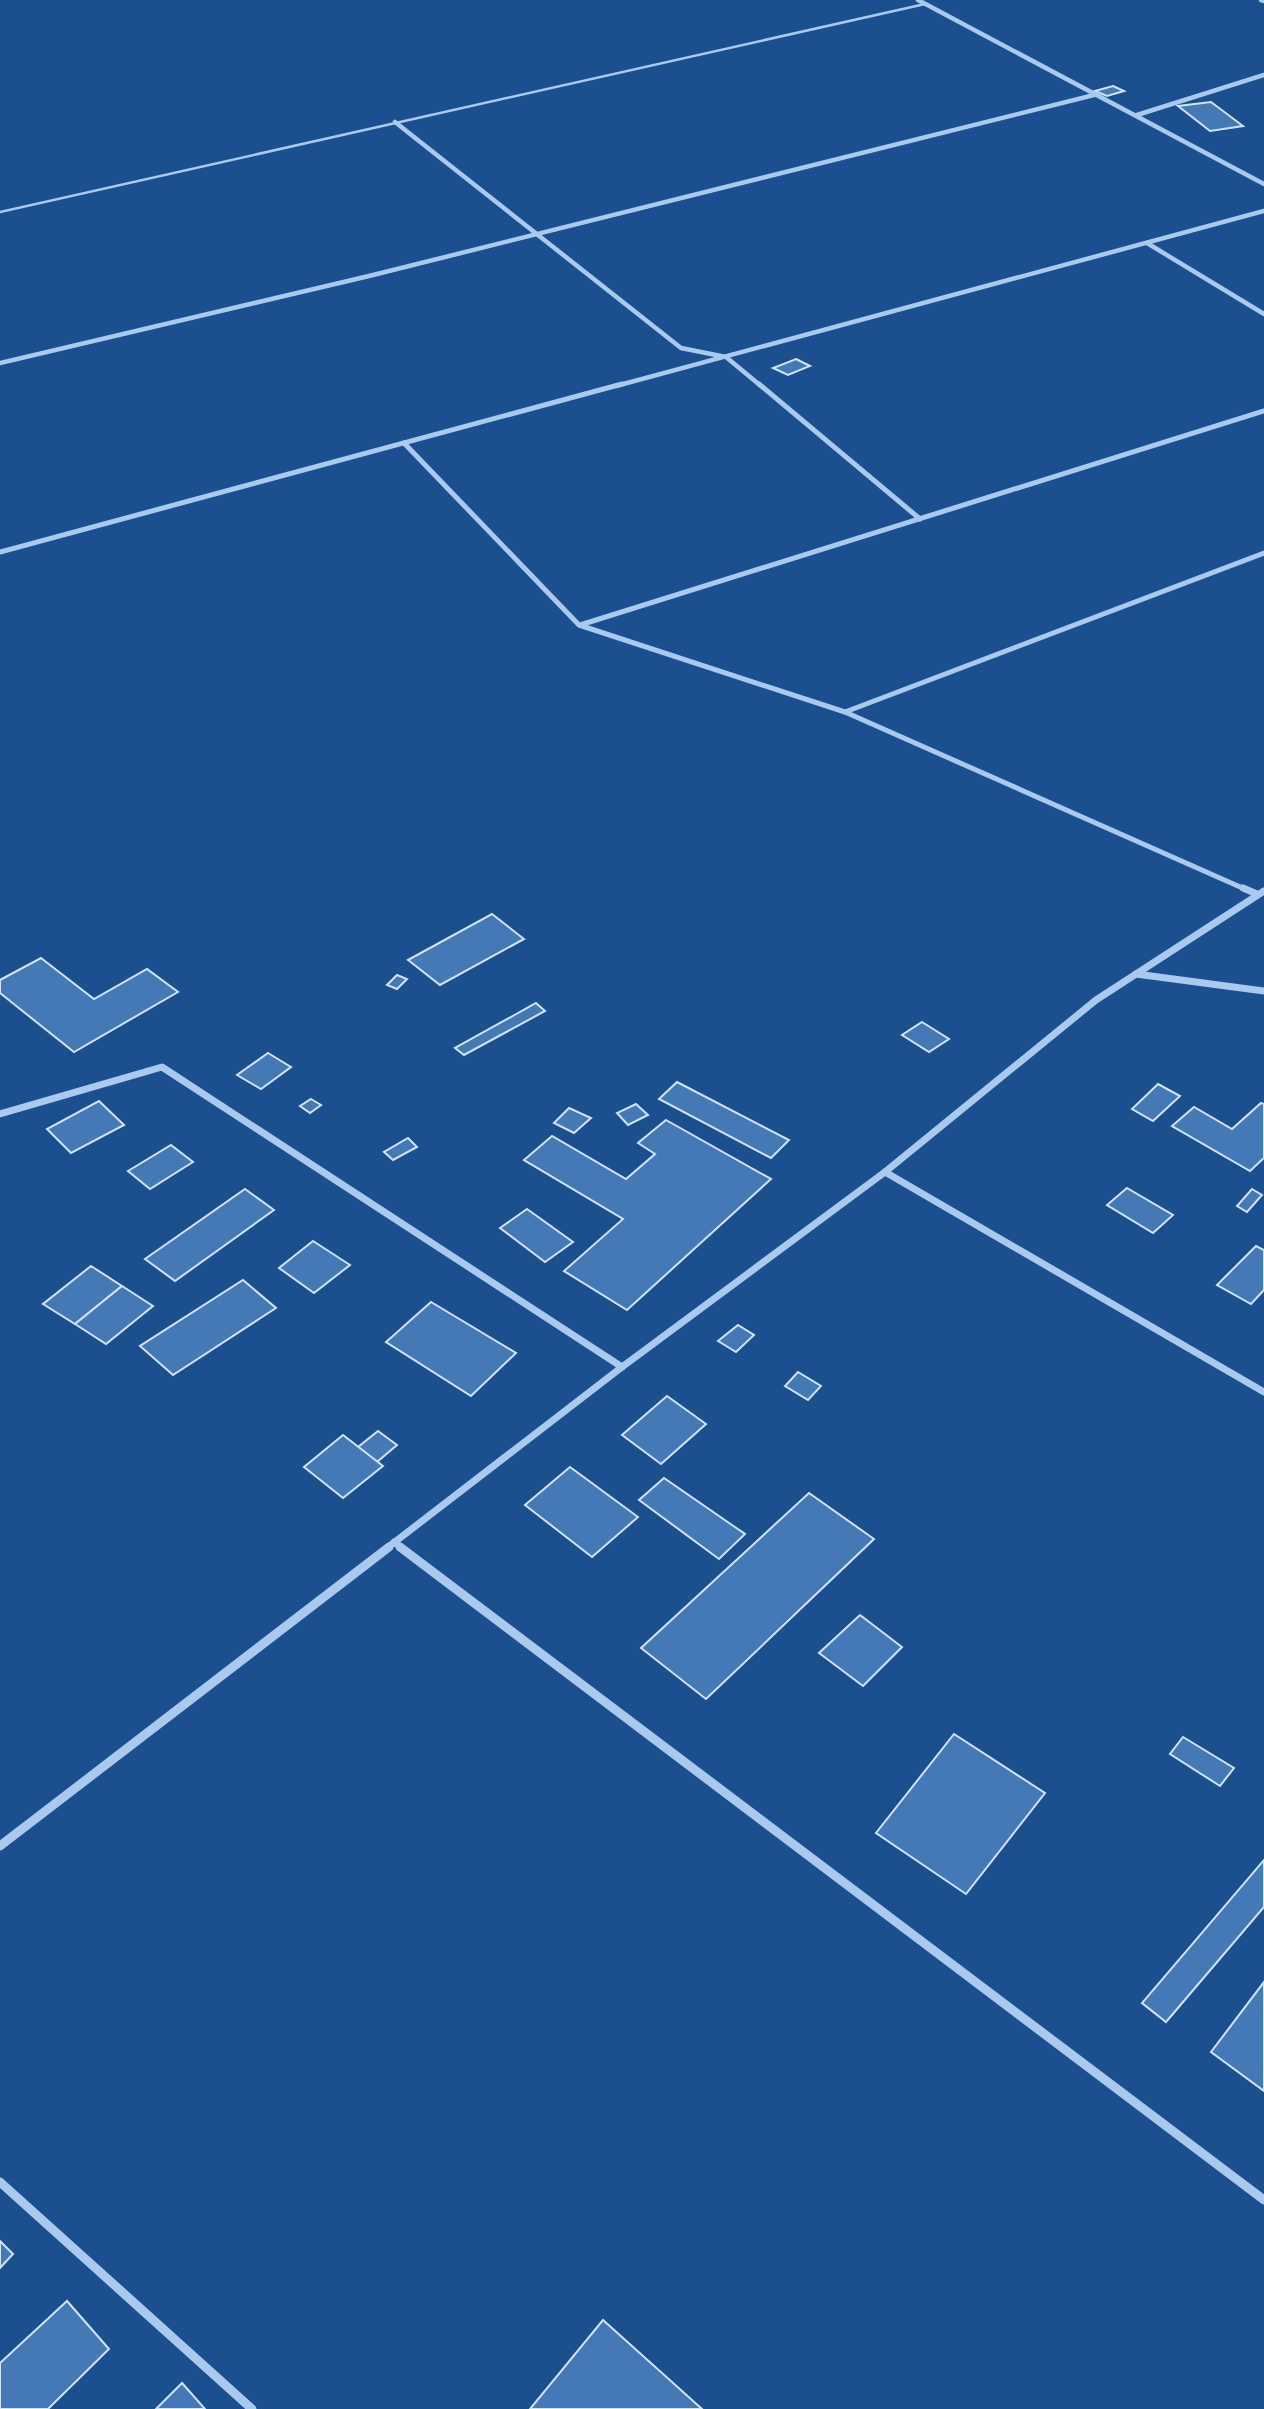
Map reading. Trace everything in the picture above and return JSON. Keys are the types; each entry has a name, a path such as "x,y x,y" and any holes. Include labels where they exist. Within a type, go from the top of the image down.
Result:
{"street":[{"path":"918,0 1264,184"},
{"path":"1137,115 1264,75"},
{"path":"0,363 535,235 1098,94"},
{"path":"395,122 681,348 726,357 920,519"},
{"path":"0,552 1264,211"},
{"path":"1147,243 1264,314"},
{"path":"579,625 1264,411"},
{"path":"404,443 579,625 845,712 1261,892"},
{"path":"845,712 1264,553"},
{"path":"0,1846 622,1367 884,1172 1096,1000 1261,892"},
{"path":"1135,974 1264,991"},
{"path":"0,1114 162,1067 622,1367"},
{"path":"884,1172 1264,1392"},
{"path":"394,1542 1264,2200"},
{"path":"0,2182 252,2409"}],"lane":[{"path":"0,212 925,4"}],"building":[{"path":"1113,86 1124,91 1107,96 1095,91"},
{"path":"1211,102 1243,126 1210,131 1178,106"},
{"path":"796,359 810,366 788,375 773,368"},
{"path":"492,914 524,939 440,985 408,960"},
{"path":"41,958 94,999 147,969 178,992 74,1052 0,993 0,980"},
{"path":"397,975 407,979 397,989 387,985"},
{"path":"536,1003 545,1011 464,1055 455,1048"},
{"path":"922,1022 949,1039 929,1052 902,1035"},
{"path":"268,1053 291,1067 261,1089 237,1075"},
{"path":"677,1082 789,1140 771,1158 659,1099"},
{"path":"1158,1084 1180,1096 1153,1121 1132,1109"},
{"path":"311,1099 321,1105 310,1113 300,1106"},
{"path":"99,1101 124,1125 71,1153 47,1129"},
{"path":"1261,1103 1264,1104 1264,1158 1250,1171 1172,1126 1194,1107 1232,1129"},
{"path":"636,1104 648,1115 628,1125 617,1113"},
{"path":"569,1108 591,1118 574,1133 554,1123"},
{"path":"666,1120 771,1179 627,1310 564,1271 623,1219 524,1160 552,1136 626,1179 655,1154 638,1143"},
{"path":"408,1138 417,1147 393,1160 384,1152"},
{"path":"171,1145 193,1162 150,1189 128,1171"},
{"path":"1127,1188 1173,1215 1153,1233 1107,1205"},
{"path":"245,1189 274,1210 175,1281 145,1259"},
{"path":"1252,1189 1262,1195 1247,1212 1237,1206"},
{"path":"527,1209 573,1242 545,1262 500,1228"},
{"path":"313,1241 350,1265 314,1293 279,1268"},
{"path":"1256,1246 1264,1250 1264,1290 1251,1304 1217,1285"},
{"path":"91,1266 122,1286 75,1324 43,1304"},
{"path":"243,1280 276,1308 173,1375 140,1346"},
{"path":"122,1286 153,1306 106,1344 75,1324"},
{"path":"431,1302 516,1353 471,1396 386,1342"},
{"path":"738,1325 754,1335 736,1352 718,1341"},
{"path":"798,1372 821,1386 808,1400 785,1386"},
{"path":"667,1396 706,1424 661,1464 622,1435"},
{"path":"378,1431 397,1445 377,1462 358,1447"},
{"path":"343,1435 383,1466 343,1498 304,1467"},
{"path":"570,1467 638,1517 592,1557 525,1505"},
{"path":"664,1478 745,1534 719,1559 639,1500"},
{"path":"809,1493 874,1539 706,1699 641,1648"},
{"path":"860,1615 902,1647 863,1686 819,1653"},
{"path":"954,1734 1045,1793 966,1894 876,1833"},
{"path":"1183,1737 1234,1768 1220,1786 1170,1754"},
{"path":"1264,1860 1264,1907 1166,2022 1142,2003"},
{"path":"1264,1982 1264,2091 1211,2052"},
{"path":"0,2241 13,2254 0,2268"},
{"path":"67,2301 109,2349 48,2409 0,2409 0,2363"},
{"path":"603,2320 702,2409 530,2409"},
{"path":"182,2383 205,2409 156,2409"}]}
